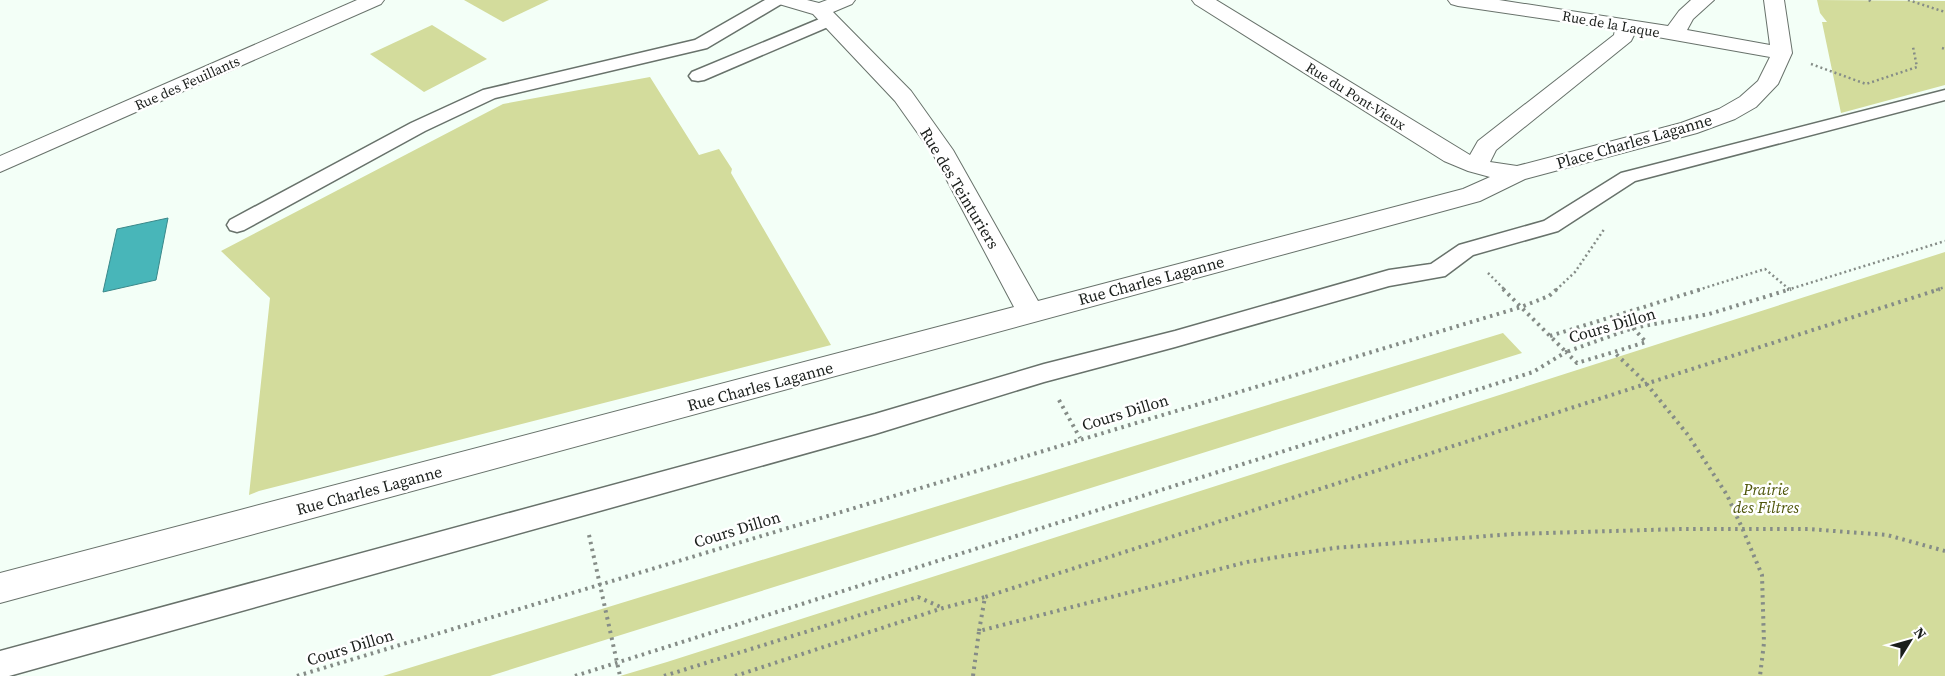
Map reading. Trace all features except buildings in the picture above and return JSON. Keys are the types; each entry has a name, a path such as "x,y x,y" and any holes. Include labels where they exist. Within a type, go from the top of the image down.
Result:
{"street":[{"name":"Rue des Feuillants","path":"0,165 374,0"},
{"name":"Rue des Teinturiers","path":"786,0 824,15 903,96 945,155 1031,313"},
{"path":"824,15 845,0"},
{"name":"Rue du Pont-Vieux","path":"1202,0 1452,156 1476,166 1517,174"},
{"name":"Rue de la Laque","path":"1458,0 1597,20 1675,35"},
{"path":"1704,0 1684,16 1677,26 1675,35 1782,53 1774,0"},
{"path":"1476,166 1486,146 1624,37 1626,26"},
{"name":"Place Charles Laganne","path":"1517,174 1689,128 1726,114 1748,102 1767,84 1782,53"},
{"name":"Rue Charles Laganne","path":"0,588 1471,195 1517,174"}],"lane":[{"path":"237,225 418,127 490,94 701,44 777,0"},
{"path":"698,76 824,15"},
{"path":"0,665 875,424 1044,373 1175,339 1389,278 1437,271 1466,250 1551,226 1628,177 1945,95"}],"path":[{"path":"1908,0 1945,12"},
{"path":"1782,53 1866,84 1916,67 1914,47"},
{"path":"1466,250 1521,307 1549,296 1575,272 1607,226"},
{"name":"Cours Dillon","path":"297,676 1080,438 1521,307 1566,352 1633,328 1709,314 1945,241"},
{"path":"1550,336 1765,269 1790,289"},
{"path":"735,676 943,608 985,598 1646,382 1945,287"},
{"path":"575,676 1533,372 1566,352 1578,363 1646,342 1633,328"},
{"path":"1614,352 1646,382 1688,435 1727,495 1744,530 1762,575 1764,643 1760,676"},
{"path":"1044,373 1080,438"},
{"path":"583,504 620,676"},
{"path":"979,630 1247,562 1334,548 1513,534 1681,529 1808,529 1887,536 1945,551"},
{"path":"664,676 918,597 943,608"},
{"path":"973,676 985,598"}],"green space":[{"path":"464,0 549,0 503,22"},
{"path":"1817,0 1945,1 1945,85 1841,113 1822,22 1827,22 1820,13"},
{"path":"432,25 487,59 424,92 370,54"},
{"path":"650,77 699,155 719,149 831,345 249,495 270,298 221,251 503,104"},
{"name":"Prairie des Filtres","path":"1945,252 1945,676 620,676 667,662"},
{"path":"1503,333 1522,353 490,676 383,676"}],"water":[{"path":"168,218 156,280 103,292 117,229"}]}
